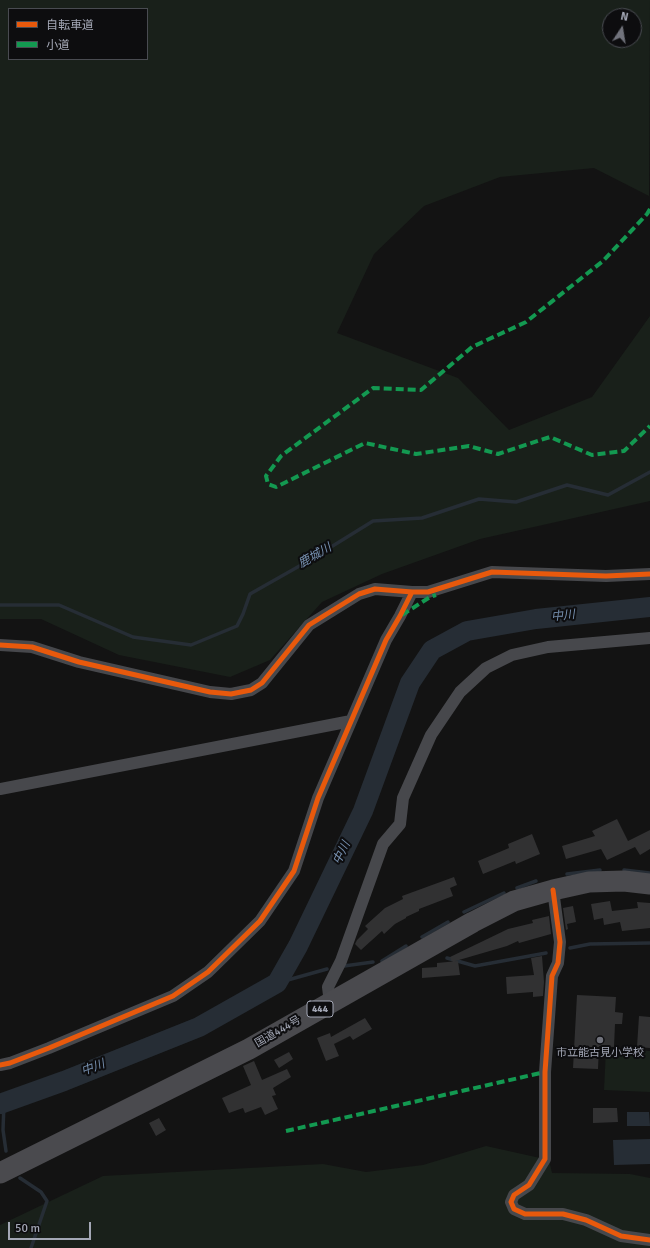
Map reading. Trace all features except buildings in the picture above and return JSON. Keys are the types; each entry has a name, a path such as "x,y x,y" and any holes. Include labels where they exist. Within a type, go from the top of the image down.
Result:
{"highway":[{"name":"国道444号","path":"0,1173 249,1049 466,926 514,901 552,890 589,882 624,881 650,884"}],"street":[{"path":"0,645 32,648 79,662 210,692 231,694 251,690 262,683 309,625 359,594 375,589 428,592 492,572 606,576 650,574"},
{"path":"0,1065 10,1063 49,1048 173,996 208,972 260,921 294,871 318,798 386,640 412,592"},
{"path":"330,1003 328,987 341,961 383,844 400,824 404,798 431,735 460,692 486,668 512,655 548,647 650,638"},
{"path":"0,789 351,721"},
{"path":"552,890 560,942 558,963 552,976 545,1072 546,1159 529,1185 514,1195 511,1202 514,1209 525,1214 563,1214 586,1220 620,1236 650,1240"}],"shaded area":[{"path":"0,0 650,0 649,196 594,168 500,177 424,206 374,254 337,333 458,378 509,430 592,397 650,316 650,501 480,539 382,574 322,602 270,660 230,677 119,655 41,619 0,619"},
{"path":"606,1049 650,1051 650,1092 604,1090"},
{"path":"627,1112 649,1112 650,1126 627,1126"},
{"path":"650,1139 650,1164 614,1165 613,1140"},
{"path":"486,1146 549,1160 552,1173 630,1174 650,1178 650,1248 0,1248 0,1225 103,1176 323,1164 366,1172 423,1165"}],"waterway":[{"name":"鹿城川","path":"0,605 59,605 133,637 191,645 237,626 250,594 310,560 373,521 422,518 479,499 516,502 567,485 608,495 650,472"},
{"name":"中川","path":"0,1104 64,1081 199,1027 277,983 298,946 363,811 410,683 432,650 467,631 536,619 650,607"},
{"path":"567,874 600,870"},
{"path":"624,870 650,873"},
{"path":"517,888 536,881"},
{"path":"464,912 504,893"},
{"path":"422,937 448,922"},
{"path":"570,948 590,944 650,943"},
{"path":"382,961 406,946"},
{"path":"447,958 475,966 546,953"},
{"path":"344,966 373,962"},
{"path":"277,983 327,969"},
{"path":"4,1103 3,1130 6,1151"},
{"path":"20,1178 41,1192 47,1201 31,1248"}],"marked path":[{"path":"650,209 603,261 526,322 472,347 421,390 373,388 281,456 266,476 268,484 276,487 365,443 416,454 469,446 498,454 550,437 592,455 624,451 650,426"},
{"path":"402,615 430,597 436,595"},
{"path":"286,1131 545,1072"}],"cycle path":[{"path":"0,1065 10,1063 49,1048 173,996 208,972 260,921 294,871 318,798 386,640 412,592 428,592 492,572 606,576 650,574"},
{"path":"0,645 32,647 79,662 210,692 231,694 251,690 262,683 309,625 359,594 375,589 412,592"},
{"path":"553,890 560,942 558,963 552,976 545,1072 545,1159 529,1185 514,1195 511,1202 514,1209 525,1214 563,1214 586,1220 621,1236 650,1240"}],"place":[{"name":"市立能古見小学校","path":"600,1040"}]}
